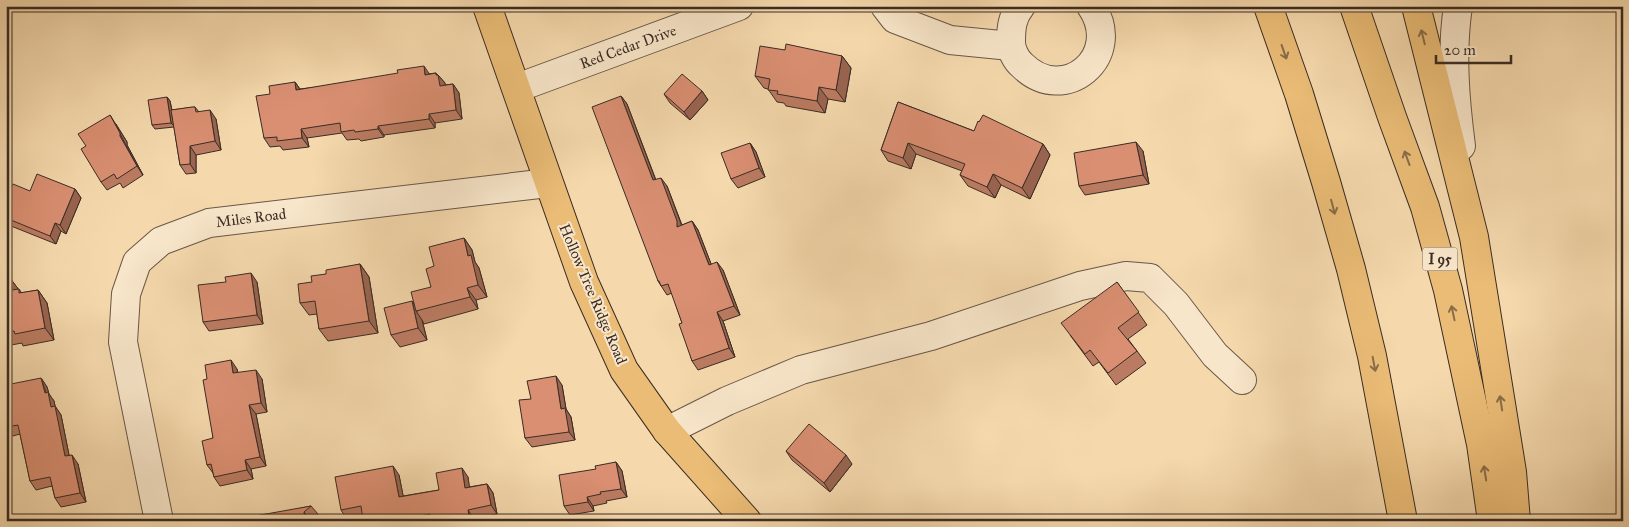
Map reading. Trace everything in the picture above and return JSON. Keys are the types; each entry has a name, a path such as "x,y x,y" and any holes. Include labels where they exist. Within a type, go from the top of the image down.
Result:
{"main road":[{"name":"Hollow Tree Ridge Road","path":"487,6 584,282 624,370 667,431 747,521"},
{"path":"1268,6 1299,94 1351,270 1372,356 1403,521"},
{"name":"I 95","path":"1354,6 1425,207 1448,290 1479,435 1492,521"},
{"path":"1416,6 1474,237 1512,472 1516,521"}],"street":[{"name":"Red Cedar Drive","path":"517,88 739,6"},
{"path":"886,6 896,19 950,40 1011,46"},
{"path":"1021,6 1016,13 1011,29 1011,46 1018,61 1030,73 1045,80 1062,81 1078,75 1091,64 1099,50 1102,33 1098,17 1091,6"},
{"path":"1458,6 1454,58 1456,112 1474,237"},
{"name":"Miles Road","path":"159,521 124,342 126,294 137,262 161,242 210,223 548,183"},
{"path":"667,431 727,401 801,370 930,336 1080,286 1126,276 1150,278 1176,304 1215,355 1242,380"}],"building":[{"path":"786,44 842,56 836,90 819,87 817,101 777,94 778,91 768,90 770,79 755,76 760,46 785,50"},
{"path":"424,66 425,75 436,73 438,75 440,86 453,84 456,110 429,114 429,119 378,126 378,129 341,132 340,123 301,129 302,138 277,141 277,137 264,138 256,96 270,94 269,86 295,82 296,90 398,73 397,70"},
{"path":"682,74 702,91 684,112 664,94"},
{"path":"621,96 653,180 661,178 677,221 677,227 692,221 709,265 717,262 734,306 717,312 729,348 692,361 679,324 682,323 668,284 661,286 658,281 592,107"},
{"path":"167,97 171,123 152,125 148,100"},
{"path":"898,102 974,131 983,115 1043,144 1022,188 993,174 987,187 960,175 965,164 908,143 903,158 881,150"},
{"path":"195,107 196,112 210,110 215,141 190,146 190,164 180,165 171,110"},
{"path":"110,115 137,166 117,179 114,174 101,182 81,149 86,146 78,134"},
{"path":"1136,142 1143,175 1079,186 1074,153"},
{"path":"750,143 759,168 731,179 721,153"},
{"path":"37,174 75,189 60,225 55,223 50,236 6,218 6,201 13,184 30,191"},
{"path":"464,238 468,256 471,255 478,285 467,288 470,297 416,311 411,292 431,287 426,269 434,266 429,247"},
{"path":"360,264 369,321 319,329 315,301 300,303 298,284 312,282 311,276 326,274 326,270"},
{"path":"251,273 257,315 203,322 198,285 226,282 225,277"},
{"path":"10,278 12,290 19,289 19,293 38,290 45,328 15,334 14,331 6,332 6,279"},
{"path":"1117,282 1139,312 1118,328 1137,351 1108,373 1090,350 1085,354 1061,323"},
{"path":"412,301 418,328 391,335 384,308"},
{"path":"231,360 233,373 256,370 261,403 249,405 260,457 245,460 247,470 214,477 211,464 207,465 202,441 213,438 203,380 207,379 205,365"},
{"path":"556,376 561,409 565,408 569,432 525,438 519,400 531,399 527,381"},
{"path":"41,378 45,393 48,392 51,407 55,406 65,456 72,455 80,493 55,498 50,477 30,481 18,425 6,427 6,400 8,399 6,385"},
{"path":"809,424 846,455 824,483 786,451"},
{"path":"616,462 621,489 600,492 601,494 587,497 588,502 564,506 559,475 596,469 595,466"},
{"path":"393,466 399,497 439,490 436,473 462,468 465,488 487,484 491,505 468,510 469,515 438,521 431,521 430,514 391,521 377,521 376,518 363,520 361,506 341,510 335,477"},
{"path":"311,506 304,512 305,521 238,521 238,519"}]}
